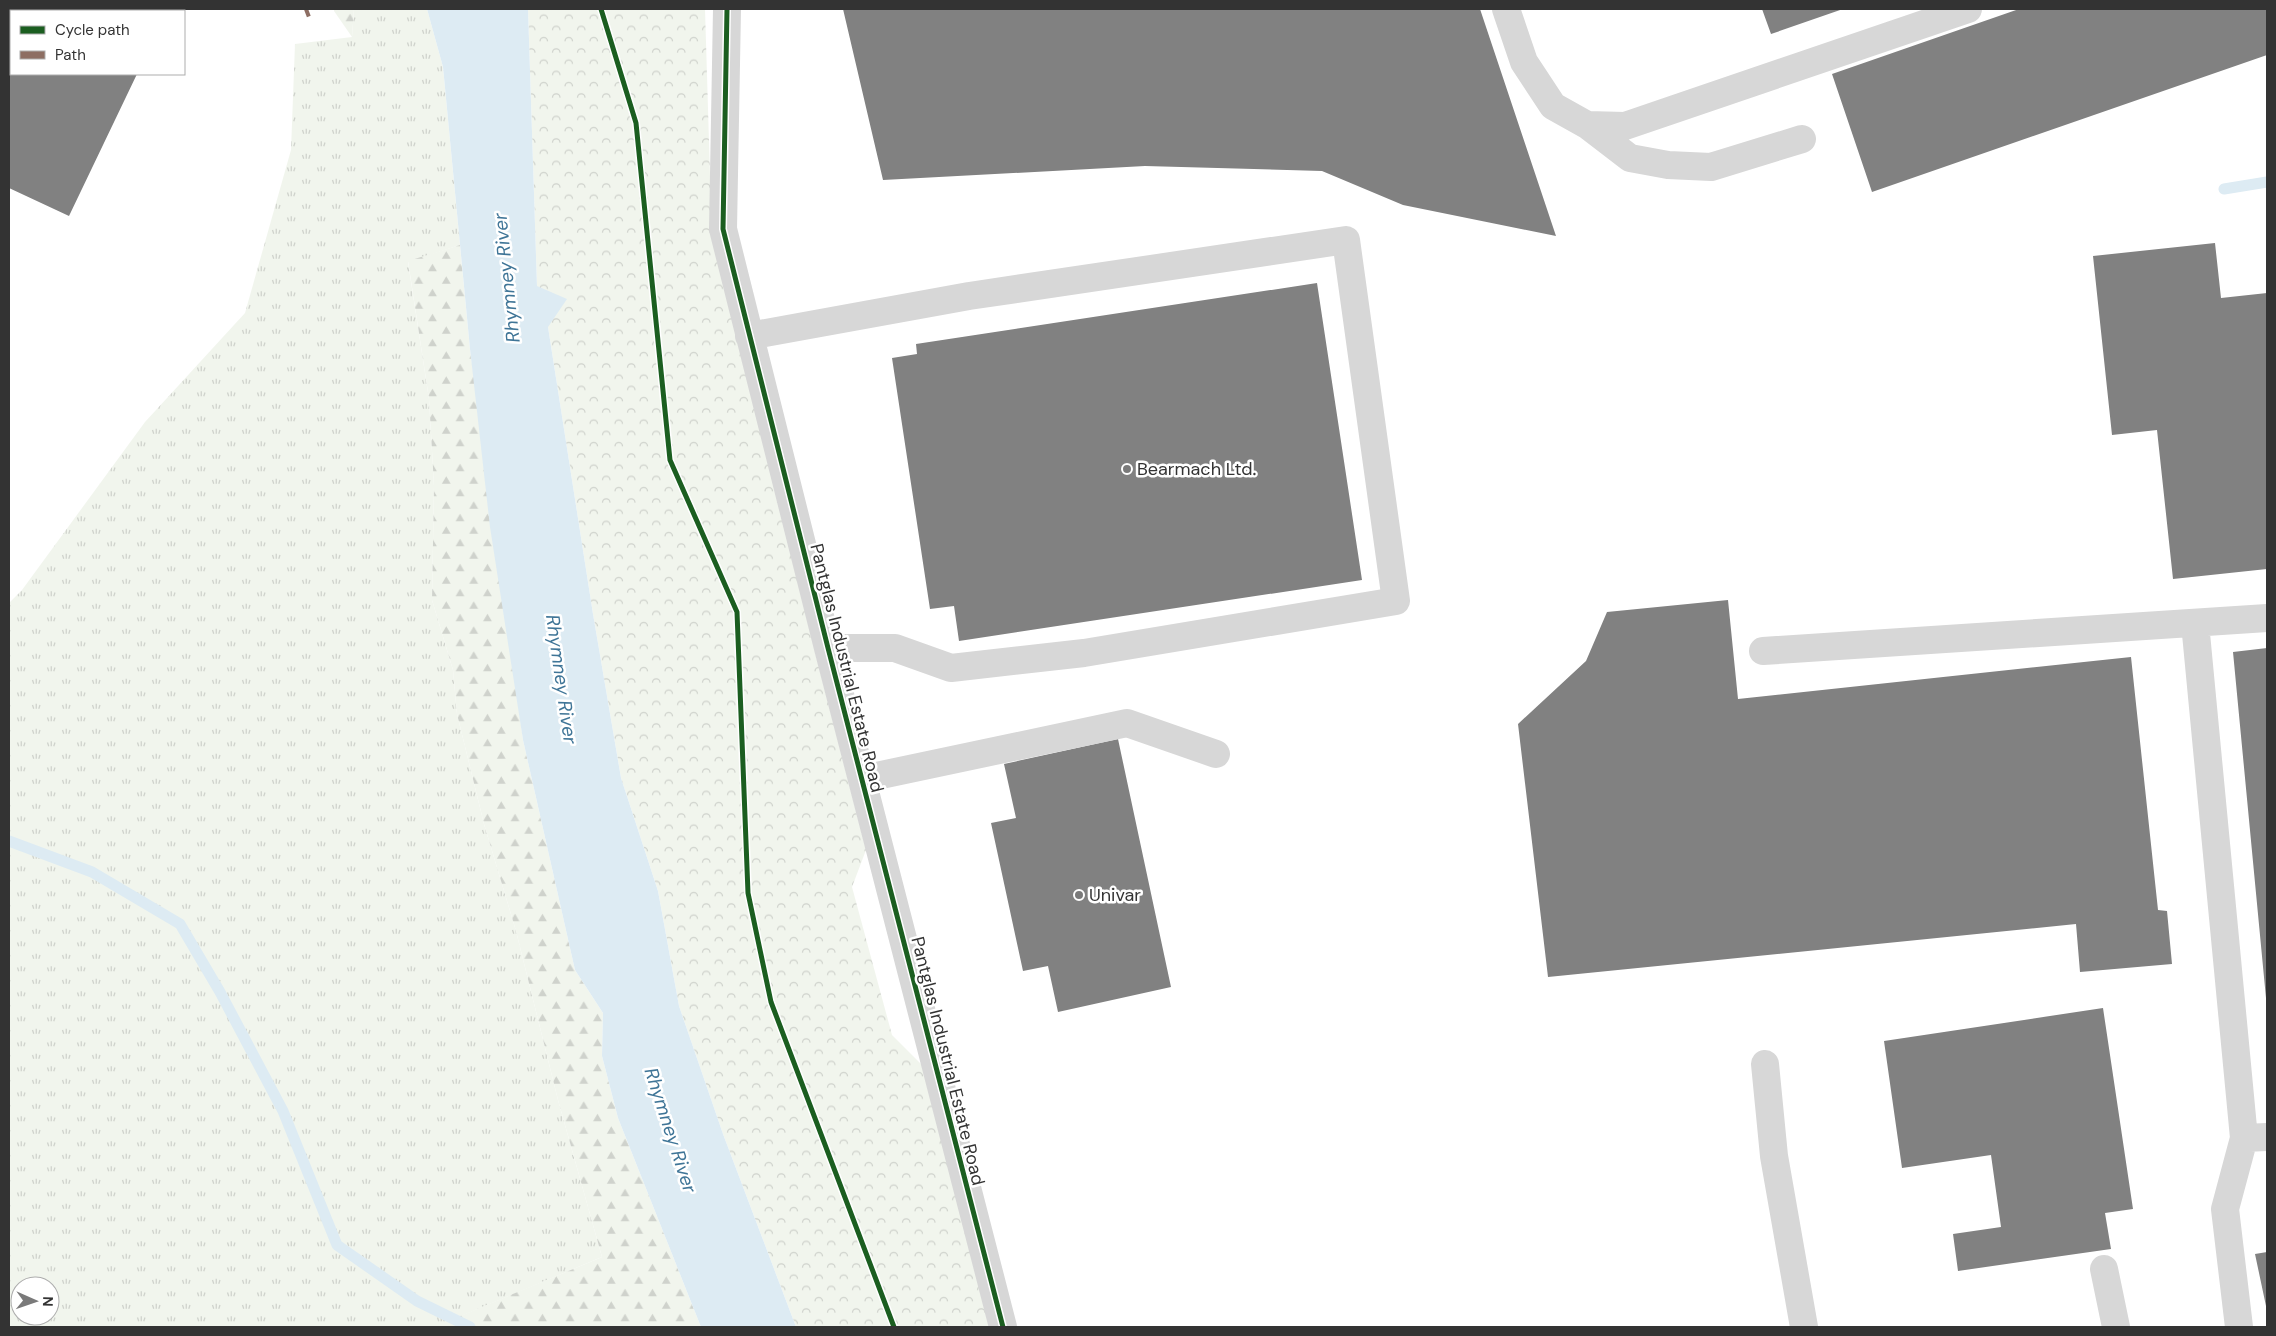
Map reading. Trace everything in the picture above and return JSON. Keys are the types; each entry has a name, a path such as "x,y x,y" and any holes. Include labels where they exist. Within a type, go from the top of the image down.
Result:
{"street":[{"name":"Pantglas Industrial Estate Road","path":"727,9 723,229 828,648 1003,1327"},
{"path":"1506,9 1524,62 1552,106 1587,125 1630,158 1668,165 1711,167 1802,138"},
{"path":"1587,125 1625,126 1968,9"},
{"path":"749,336 969,296 1346,240 1396,601 1084,653 951,668 895,648 828,648"},
{"path":"1763,650 2267,618"},
{"path":"2195,623 2256,1137 2225,1209 2239,1327"},
{"path":"862,779 1127,723 1216,754"},
{"path":"1765,1064 1774,1156 1804,1327"},
{"path":"2104,1269 2116,1327"}],"green space":[{"path":"334,9 354,9 352,37 334,11"},
{"path":"354,9 427,9 443,67 460,245 408,262 429,399 434,486 432,600 453,670 457,714 484,824 516,931 558,1100 602,1257 454,1319 470,1327 9,1327 9,603 22,590 145,422 245,313 291,150 295,44 352,37"},
{"path":"528,9 705,9 711,208 815,652 866,850 852,887 892,1035 924,1067 989,1327 796,1327 723,1134 679,1006 658,891 621,778 548,327 537,286"},
{"path":"460,245 470,349 523,740 575,970 603,1013 602,1056 618,1118 701,1327 470,1327 453,1319 602,1257 558,1100 516,931 484,824 457,714 453,670 432,600 434,486 429,399 408,261"}],"water":[{"name":"Rhymney River","path":"427,9 528,9 537,286 567,299 548,327 621,778 658,891 679,1006 723,1134 796,1327 701,1327 618,1118 602,1056 603,1013 575,970 523,740 490,527 470,349 443,67"}],"building":[{"path":"9,9 167,9 10,10 10,75 137,75 69,216 9,188"},
{"path":"843,9 1480,9 1556,236 1403,205 1322,171 1145,166 883,180"},
{"path":"1762,9 1843,9 1771,34"},
{"path":"2019,9 2267,9 2267,55 1872,192 1832,74"},
{"path":"2215,243 2221,298 2267,293 2267,569 2173,579 2157,430 2112,435 2093,256"},
{"name":"Bearmach Ltd.","path":"1317,283 1362,580 959,641 954,606 930,609 892,358 917,354 916,344"},
{"path":"1728,600 1738,699 2131,657 2158,910 2167,911 2172,964 2080,972 2076,924 1548,977 1518,724 1586,661 1607,612"},
{"path":"2267,648 2267,998 2266,998 2233,652"},
{"name":"Univar","path":"1118,739 1171,987 1058,1012 1048,966 1023,971 991,823 1016,818 1004,764"},
{"path":"2103,1008 2133,1209 2105,1213 2111,1249 1958,1271 1953,1234 2001,1227 1991,1155 1902,1168 1884,1041"},
{"path":"2267,1252 2267,1306 2266,1306 2255,1254"}],"waterway":[{"path":"2224,189 2267,182"},
{"path":"9,841 92,872 180,924 220,992 283,1111 337,1245 417,1301 470,1327"}],"marked path":[{"path":"306,9 309,17"}],"cycle path":[{"path":"601,9 636,123 670,460 737,612 748,893 771,1002 894,1327"},
{"path":"727,9 723,229 828,648 1003,1327"}],"place":[{"name":"Bearmach Ltd.","path":"1127,469"},
{"name":"Univar","path":"1079,895"}]}
